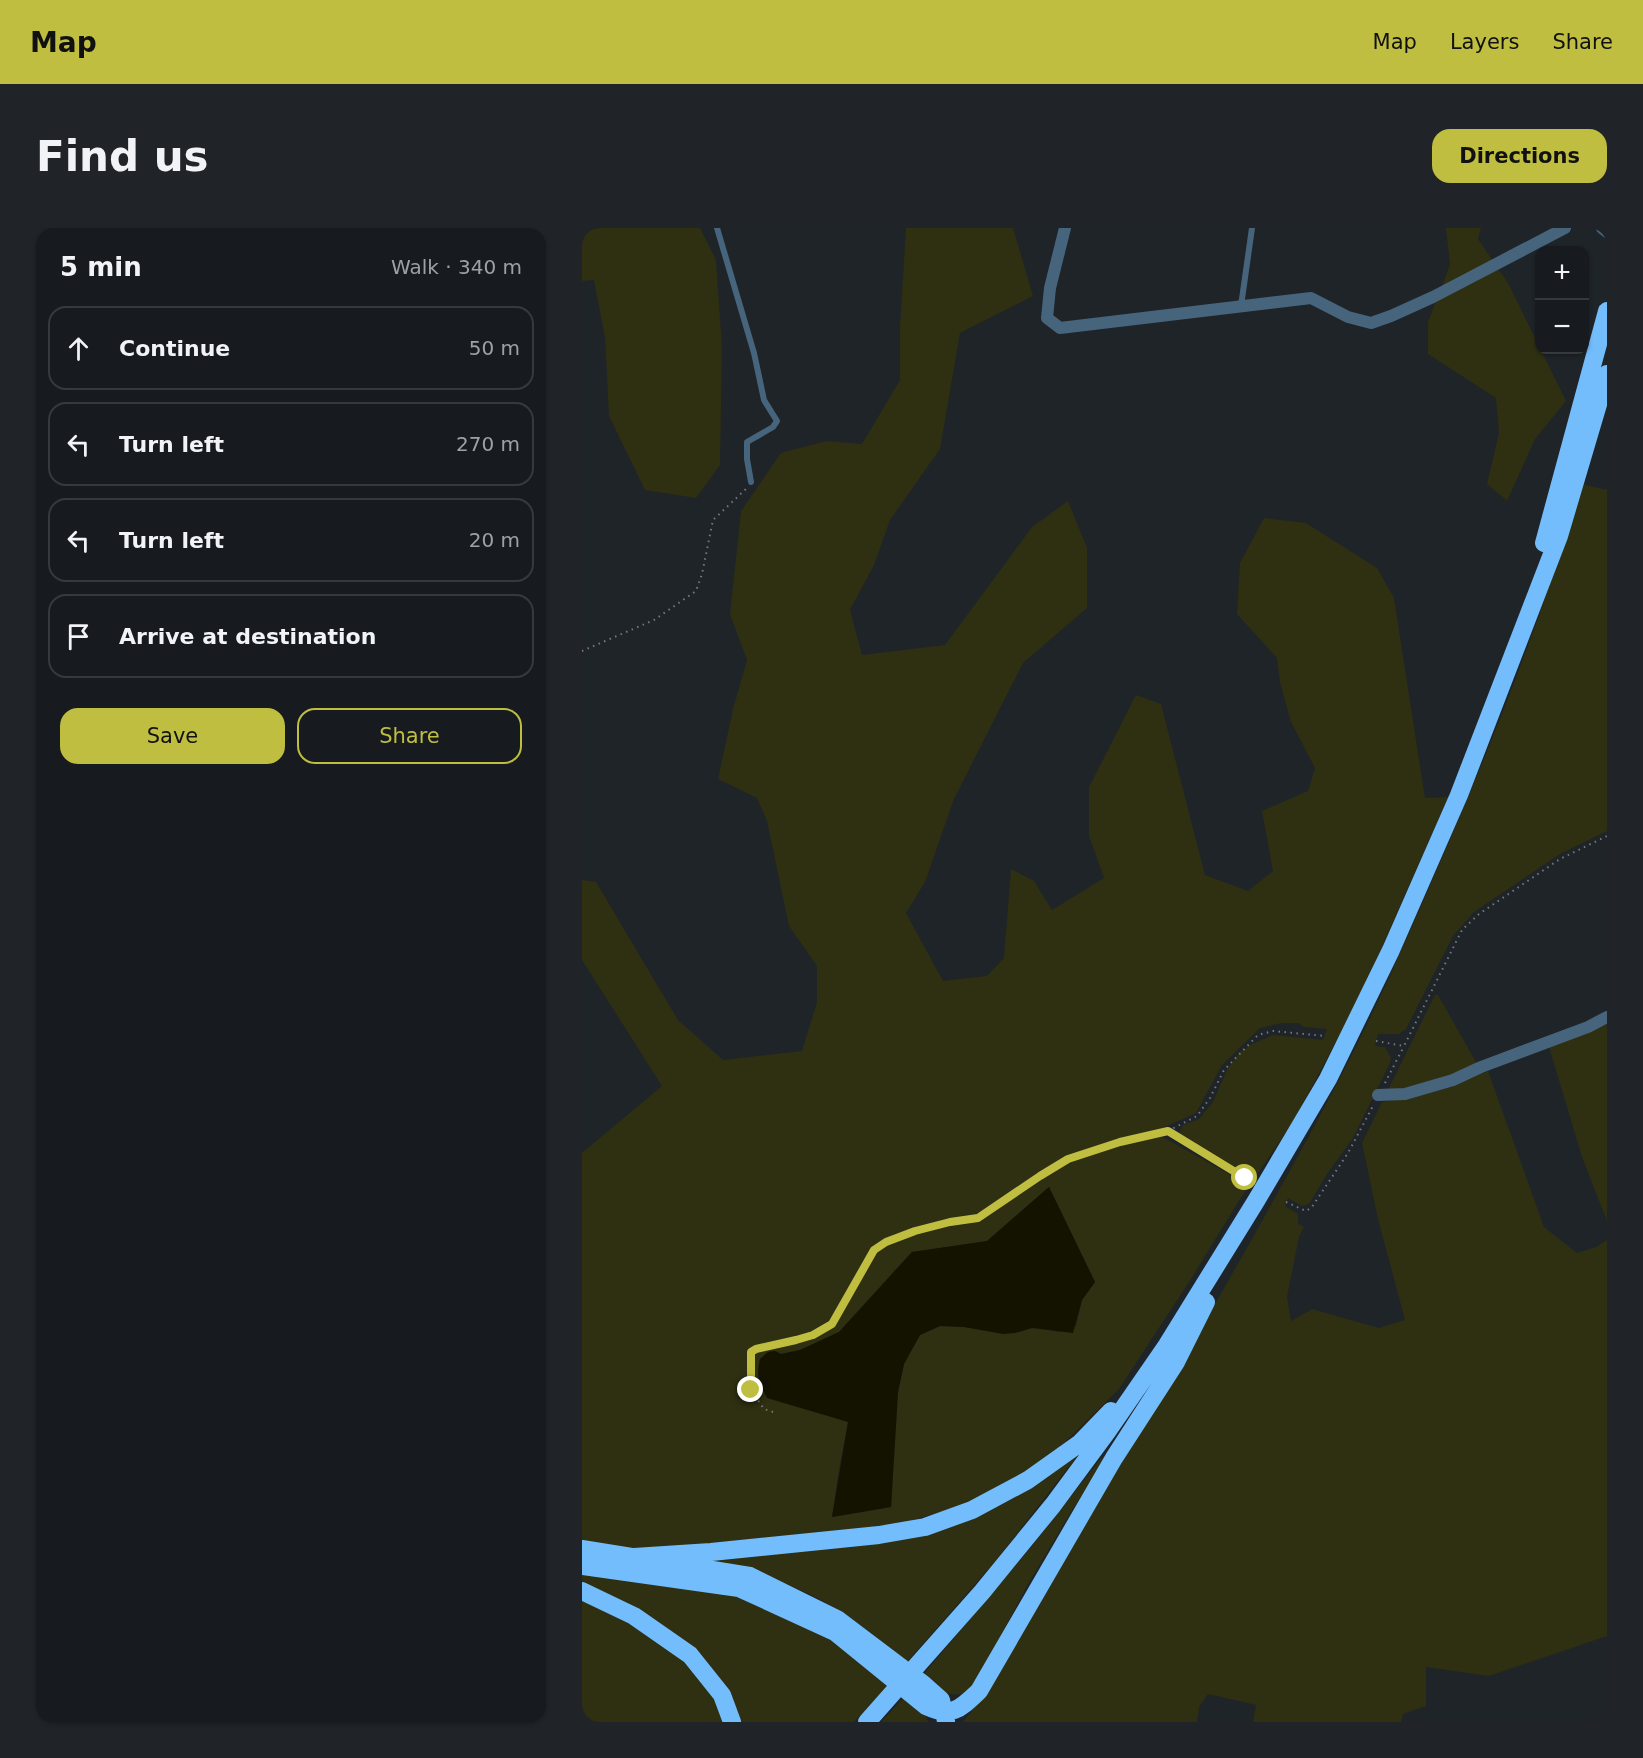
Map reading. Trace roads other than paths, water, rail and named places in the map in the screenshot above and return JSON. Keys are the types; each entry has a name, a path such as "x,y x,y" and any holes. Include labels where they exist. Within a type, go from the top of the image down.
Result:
{"highway":[{"path":"1494,702 1548,532 1607,311"},
{"path":"867,1722 982,1592 1053,1505 1107,1432 1167,1345 1328,1079 1371,993 1459,795 1559,536 1607,374"},
{"path":"945,1716 959,1710 979,1691 1113,1458 1176,1362 1256,1201"},
{"path":"634,1557 711,1552 879,1535 926,1527 972,1510 1028,1480 1080,1443 1121,1401 1167,1345"},
{"path":"582,1549 750,1576 837,1620 941,1700 945,1716"},
{"path":"582,1566 738,1588 835,1632 926,1706 945,1716"},
{"path":"582,1591 634,1616 690,1655 722,1695 732,1722"}],"street":[{"path":"1065,228 1050,288 1047,318 1060,328 1311,298 1348,317 1371,322 1391,316 1433,297 1565,228"},
{"path":"1602,228 1607,232"},
{"path":"1378,1095 1405,1094 1453,1080 1481,1067 1588,1027 1607,1017"}],"lane":[{"path":"717,228 754,353 764,400 777,421 773,426 747,442 751,482"},
{"path":"1241,306 1252,228"}]}
